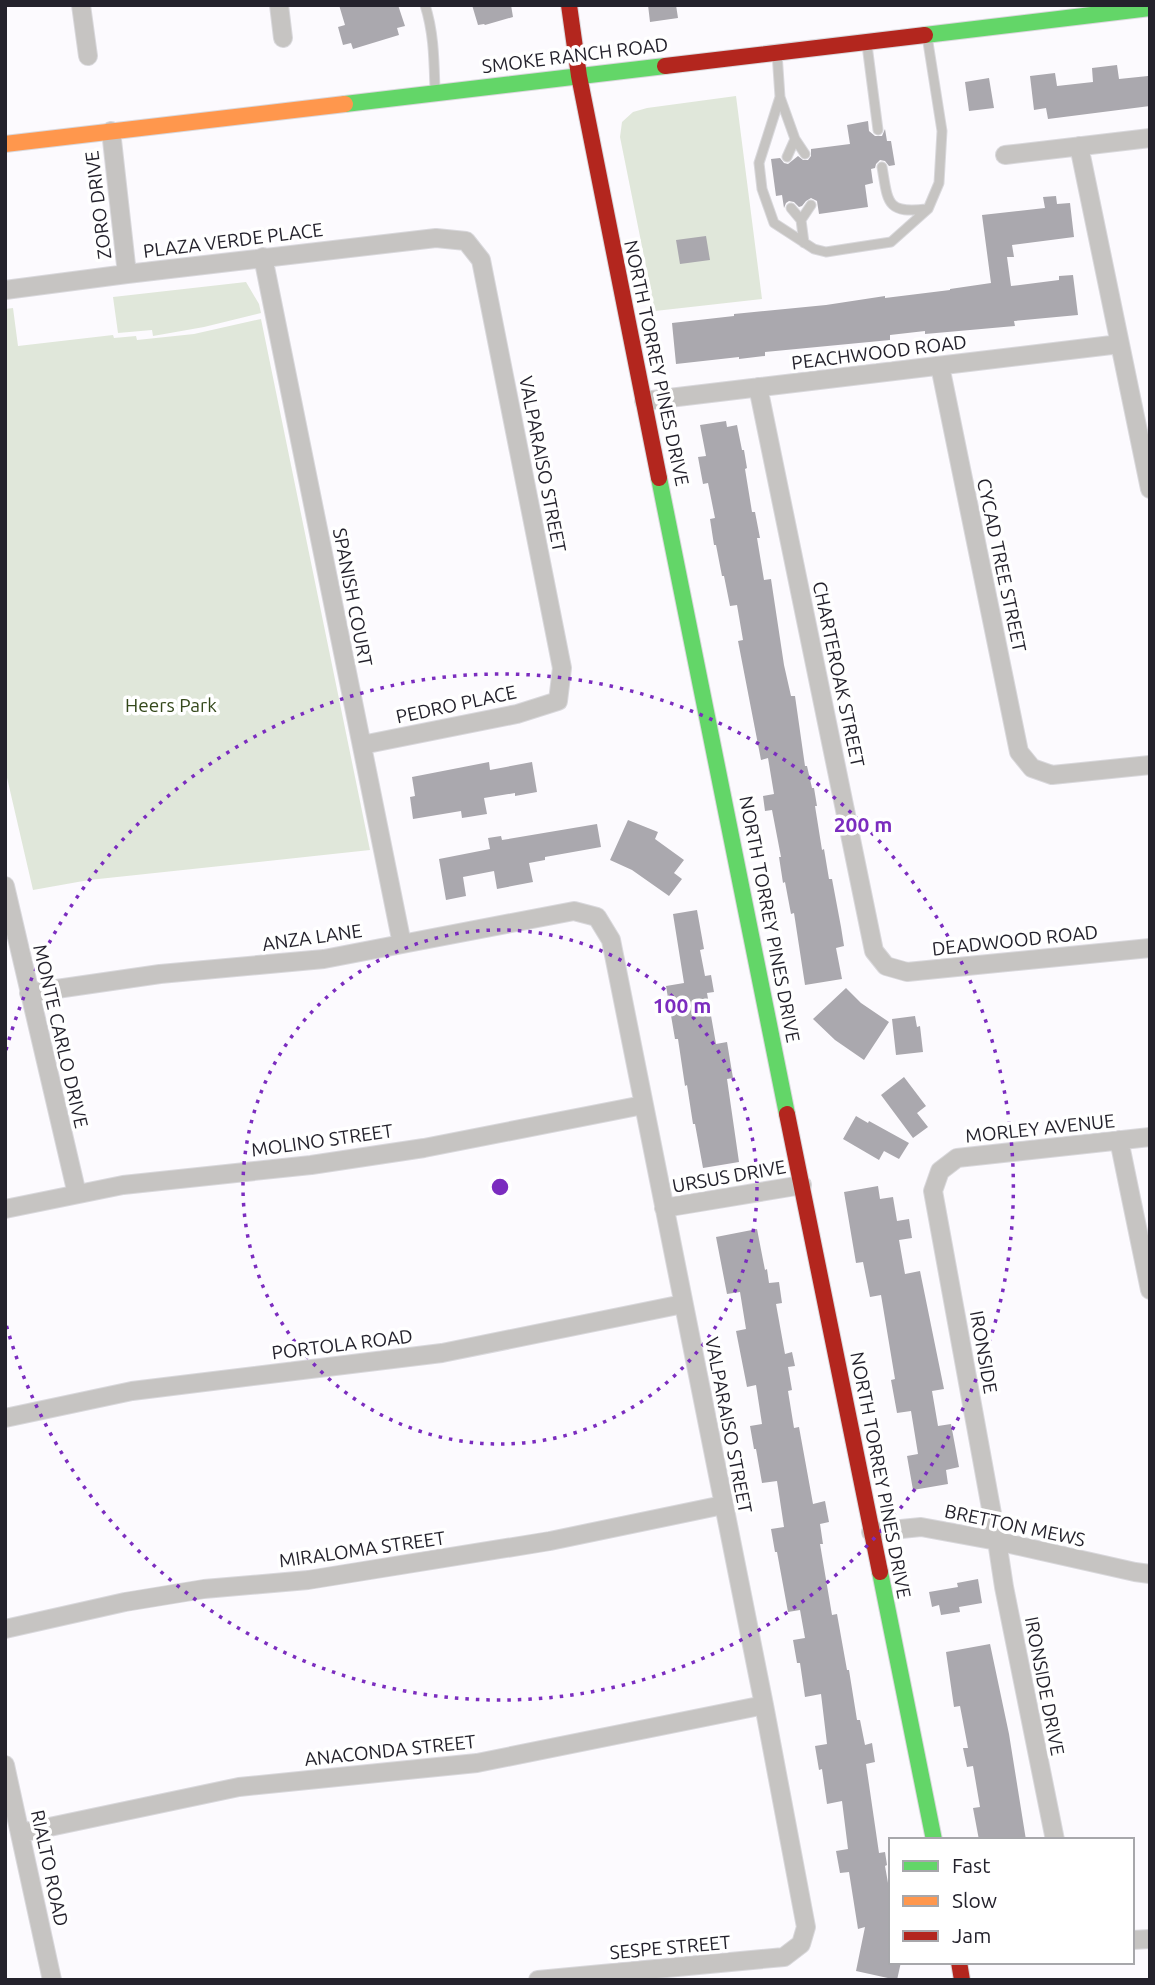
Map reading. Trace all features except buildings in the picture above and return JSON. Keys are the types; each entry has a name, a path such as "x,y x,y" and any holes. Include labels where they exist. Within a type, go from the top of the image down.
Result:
{"main road":[{"name":"NORTH TORREY PINES DRIVE","path":"569,5 579,76 934,1838"},
{"name":"SMOKE RANCH ROAD","path":"5,144 1150,8"}],"street":[{"path":"81,5 88,56"},
{"path":"279,5 283,38"},
{"name":"ZORO DRIVE","path":"111,131 127,274"},
{"path":"1005,155 1150,138"},
{"path":"1079,146 1150,489"},
{"name":"PLAZA VERDE PLACE","path":"5,290 436,238 466,242"},
{"name":"VALPARAISO STREET","path":"466,242 481,260 484,274 562,668 558,701"},
{"name":"SPANISH COURT","path":"263,257 402,944"},
{"name":"PEACHWOOD ROAD","path":"644,401 1120,344"},
{"name":"CYCAD TREE STREET","path":"940,366 1019,752 1032,768 1052,775 1150,765"},
{"name":"CHARTEROAK STREET","path":"758,387 874,951 886,966"},
{"name":"PEDRO PLACE","path":"362,745 517,714 558,701"},
{"name":"MONTE CARLO DRIVE","path":"5,886 77,1194"},
{"name":"ANZA LANE","path":"29,993 160,974 324,959 574,911 597,917"},
{"name":"VALPARAISO STREET","path":"597,917 611,940 764,1705 806,1927 801,1944"},
{"name":"DEADWOOD ROAD","path":"886,966 907,972 1150,948"},
{"name":"MOLINO STREET","path":"5,1209 123,1185 311,1165 411,1150 643,1105"},
{"name":"MORLEY AVENUE","path":"940,1171 957,1158 1150,1137"},
{"path":"1119,1140 1150,1290"},
{"name":"IRONSIDE","path":"940,1171 933,1191 997,1541"},
{"name":"URSUS DRIVE","path":"664,1208 802,1185"},
{"name":"PORTOLA ROAD","path":"5,1418 132,1391 442,1353 683,1304"},
{"name":"MIRALOMA STREET","path":"5,1629 125,1602 204,1590 307,1580 550,1541 723,1505"},
{"name":"BRETTON MEWS","path":"871,1532 921,1527 1150,1574"},
{"name":"IRONSIDE DRIVE","path":"997,1541 1003,1587 1055,1838"},
{"name":"ANACONDA STREET","path":"21,1833 239,1787 477,1763 764,1705"},
{"name":"RIALTO ROAD","path":"5,1765 52,1980"},
{"name":"SESPE STREET","path":"538,1980 784,1957 801,1944"}],"lane":[{"path":"425,5 430,20 435,93"},
{"path":"779,97 760,163 762,190 774,223 814,249 826,253 891,242 928,209 939,183 942,131 926,34"},
{"path":"866,41 878,130"},
{"path":"777,52 779,97 795,139 805,155"},
{"path":"788,157 795,139"},
{"path":"882,167 887,196 895,208 906,211 928,209"},
{"path":"804,243 802,220 811,205"},
{"path":"791,208 802,220"}],"green space":[{"path":"736,96 762,299 655,311 620,137 622,122 633,112 647,108"},
{"path":"246,282 259,304 261,313 153,336 152,330 118,333 113,297"},
{"name":"Heers Park","path":"13,308 18,346 113,335 114,338 136,336 137,340 194,334 261,319 370,850 89,880 33,890 5,769 5,309"}],"traffic: fast":[{"path":"925,35 1150,8"},
{"path":"345,104 665,66"},
{"path":"659,478 787,1114"},
{"path":"880,1572 934,1838"}],"traffic: slow":[{"path":"5,144 345,104"}],"traffic: jam":[{"path":"569,5 579,76 659,478"},
{"path":"665,66 925,35"},
{"path":"787,1114 880,1572"},
{"path":"959,1964 962,1980"}]}
